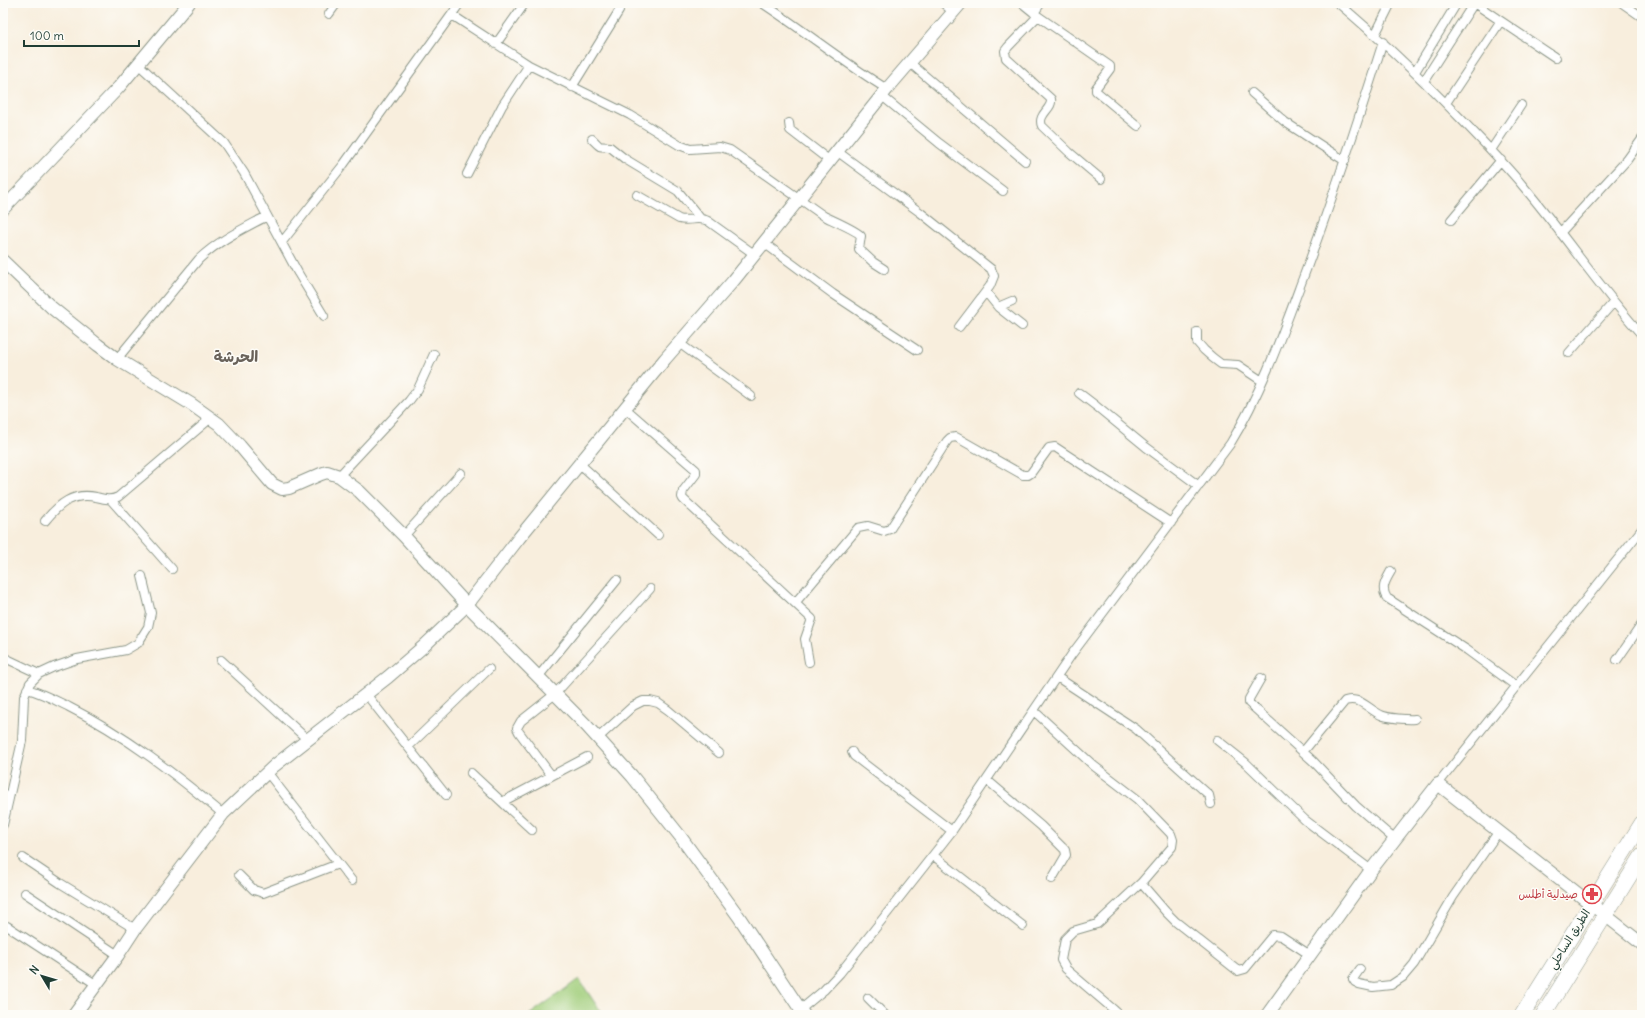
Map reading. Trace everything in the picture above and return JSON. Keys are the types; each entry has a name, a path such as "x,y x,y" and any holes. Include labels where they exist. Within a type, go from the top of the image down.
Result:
{"highway":[{"name":"الطريق الساحلي","path":"1522,1015 1642,823"},
{"name":"الطريق الساحلي","path":"1543,1015 1642,856"}],"street":[{"path":"3,209 87,122 189,3"},
{"path":"329,14 337,3"},
{"path":"282,242 344,164 460,3"},
{"path":"496,44 525,3"},
{"path":"762,3 802,30 857,71 885,93 939,143 1002,191"},
{"path":"943,3 953,12"},
{"path":"74,1015 97,985 135,929 223,814 267,772 424,646 467,604 625,408 800,200 885,93 961,3"},
{"path":"1022,3 1110,66 1110,69 1096,90 1138,126"},
{"path":"1041,3 1036,14 1005,51 1006,58 1051,99 1052,103 1042,116 1042,126 1101,179"},
{"path":"1338,3 1415,72 1501,160 1613,302 1642,335"},
{"path":"1375,35 1391,3"},
{"path":"1415,72 1457,3"},
{"path":"1622,3 1642,17"},
{"path":"1424,81 1473,4 1476,4 1500,22 1556,58"},
{"path":"572,87 619,11"},
{"path":"452,15 529,65 630,115 684,147 699,149 720,147 728,149 800,200 833,221 857,231 861,236 859,249 884,269"},
{"path":"1446,103 1500,22"},
{"path":"3,261 74,326 117,359 191,404 211,418 229,434 266,479 276,487 282,489 289,488 327,472 339,476 359,491 598,738 632,776 694,855 739,917 802,1012 840,973 934,856 1114,596 1230,444 1243,422 1289,317 1345,161 1383,42"},
{"path":"910,63 1024,161"},
{"path":"138,64 224,143 241,168 324,316"},
{"path":"467,174 502,106 529,65"},
{"path":"1252,93 1294,128 1345,161"},
{"path":"1491,150 1522,105"},
{"path":"789,124 790,130 830,161"},
{"path":"592,138 598,146 602,148 610,147 625,159 678,191 700,218 710,222 754,254"},
{"path":"1560,233 1627,160 1642,139"},
{"path":"838,152 921,213 988,266 994,276 993,280 986,292 959,327"},
{"path":"1451,220 1501,160"},
{"path":"637,195 679,219 686,220 700,218"},
{"path":"117,359 199,259 210,249 229,236 267,216"},
{"path":"764,243 834,294 917,350"},
{"path":"986,292 998,307 1022,326"},
{"path":"998,307 1012,301"},
{"path":"1569,352 1613,302"},
{"path":"1197,332 1197,342 1213,358 1221,364 1238,365 1262,381"},
{"path":"679,343 751,396"},
{"path":"339,476 409,401 418,389 434,354"},
{"path":"1079,393 1146,447 1198,486"},
{"path":"625,408 696,470 696,474 683,491 683,499 812,619 805,639 809,662"},
{"path":"110,500 124,492 211,418"},
{"path":"795,603 858,528 864,526 884,531 890,529 947,441 952,437 956,437 1023,476 1031,473 1049,448 1055,447 1171,523"},
{"path":"580,464 658,535"},
{"path":"404,536 461,474"},
{"path":"45,521 55,509 71,498 87,496 110,500 172,570"},
{"path":"1267,1015 1394,839 1642,529"},
{"path":"1391,571 1383,588 1383,593 1387,598 1467,650 1516,686"},
{"path":"3,825 22,741 24,702 27,689 34,678 39,674 77,659 126,650 138,643 148,627 151,612 142,576"},
{"path":"538,677 617,580"},
{"path":"552,776 524,740 517,728 524,717 555,694 650,589"},
{"path":"1617,660 1642,624"},
{"path":"3,658 39,674"},
{"path":"221,660 308,740"},
{"path":"408,747 489,669"},
{"path":"1057,677 1147,738 1209,795 1211,804"},
{"path":"1261,678 1248,699 1249,703 1303,752 1356,806 1394,839"},
{"path":"27,689 44,694 116,733 171,773 223,814"},
{"path":"366,694 446,795"},
{"path":"1303,752 1340,705 1345,701 1352,699 1358,700 1383,716 1398,717 1406,720 1415,719"},
{"path":"598,738 633,706 643,701 650,701 658,703 668,710 719,754"},
{"path":"1034,711 1094,766 1137,799 1171,834 1173,840 1172,847 1142,882 1097,924 1081,928 1068,935 1063,946 1061,960 1066,970 1107,1002 1120,1015"},
{"path":"1217,740 1246,763 1305,820 1371,870"},
{"path":"852,752 854,756 952,831"},
{"path":"502,802 587,757"},
{"path":"267,772 352,881"},
{"path":"471,773 532,830"},
{"path":"987,780 1041,826 1065,850 1066,854 1052,878"},
{"path":"1438,784 1642,944"},
{"path":"1360,969 1353,979 1355,982 1373,987 1391,985 1403,978 1414,964 1453,897 1499,831"},
{"path":"934,856 1023,926"},
{"path":"23,858 60,883 135,929"},
{"path":"239,875 254,890 263,893 338,864"},
{"path":"1142,882 1176,922 1238,971 1245,969 1274,935 1281,936 1310,955"},
{"path":"25,893 118,955"},
{"path":"7,926 97,985"},
{"path":"868,998 884,1015"}],"green space":[{"path":"579,979 603,1015 529,1015"}],"place":[{"name":"صيدلية أطلس","path":"1592,894"}],"district":[{"name":"الحرشة","path":"236,356"}]}
